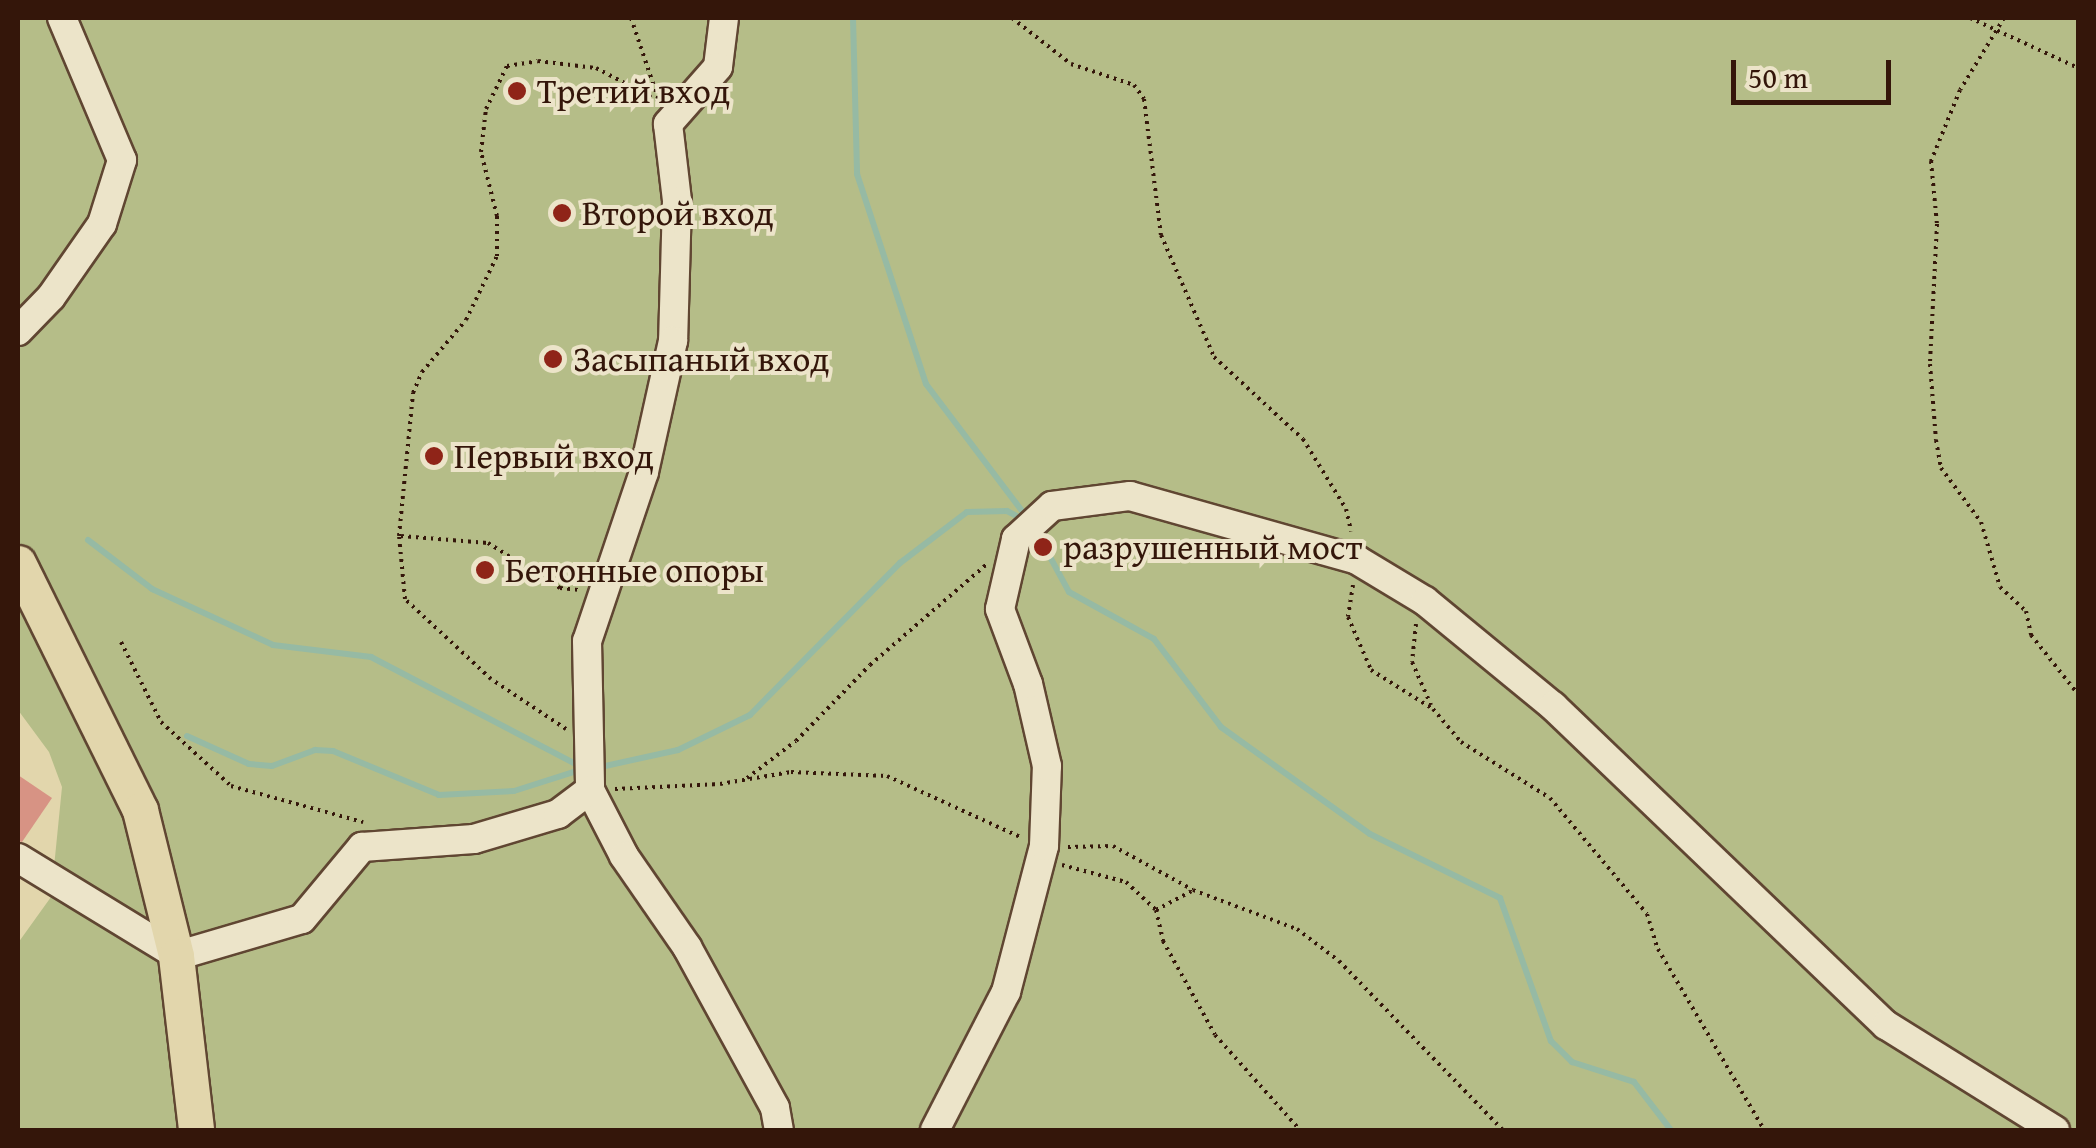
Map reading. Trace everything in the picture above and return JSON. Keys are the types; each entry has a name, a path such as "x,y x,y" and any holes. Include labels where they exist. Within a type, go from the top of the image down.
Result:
{"main road":[{"path":"18,563 140,810 175,955 196,1130"}],"street":[{"path":"18,330 52,297 102,224 122,160 62,18"},
{"path":"724,18 718,67 663,113 677,200 673,341 644,472 587,640 590,790 624,856 705,979 775,1108 779,1130"},
{"path":"935,1130 1006,992 1043,854 1048,766 1028,684 1000,609 1016,540 1052,506 1130,496 1357,560 1426,601 1553,706 1886,1025 2055,1130"},
{"path":"18,858 175,955 302,919 362,847 474,839 558,814 590,790"}],"path":[{"path":"631,18 663,113"},
{"path":"1970,18 2078,68"},
{"path":"2004,18 1960,90 1931,161 1936,440 1942,468 1981,522 2000,587 2026,610 2031,635 2078,694"},
{"path":"592,743 550,722 433,630 405,599 399,536 418,380 466,320 497,256 497,216 481,152 496,80 507,66 538,61 596,68 663,113"},
{"path":"399,536 488,543 560,588 602,592"},
{"path":"745,780 796,741 870,665 1016,540"},
{"path":"1426,601 1414,630 1412,662 1433,708"},
{"path":"121,642 162,722 231,786 374,827"},
{"path":"590,790 745,780 790,772 886,776 1043,854 1126,882 1156,910 1163,941 1215,1036 1300,1130"},
{"path":"1043,854 1113,846 1193,890 1298,929 1339,961 1503,1130"},
{"path":"1156,910 1193,890"}],"green space":[{"path":"18,18 2078,18 2078,1130 18,1130 18,943 51,897 62,787 49,752 18,710"}],"building":[{"path":"18,775 52,798 22,842 18,841"}],"waterway":[{"path":"853,18 857,174 926,384 1026,516"},
{"path":"596,768 678,750 750,715 900,563 967,512 1007,511 1025,520"},
{"path":"1036,531 1069,592 1154,639 1221,727 1370,834 1500,898 1551,1041 1572,1062 1634,1082 1671,1130"},
{"path":"88,540 152,589 273,645 371,657 583,768"},
{"path":"187,736 249,764 272,766 315,750 333,751 439,795 514,791 583,769"}],"place":[{"name":"Третий вход","path":"517,91"},
{"name":"Второй вход","path":"562,213"},
{"name":"Засыпаный вход","path":"553,359"},
{"name":"Первый вход","path":"434,456"},
{"name":"разрушенный мост","path":"1043,547"},
{"name":"Бетонные опоры","path":"485,570"}]}
